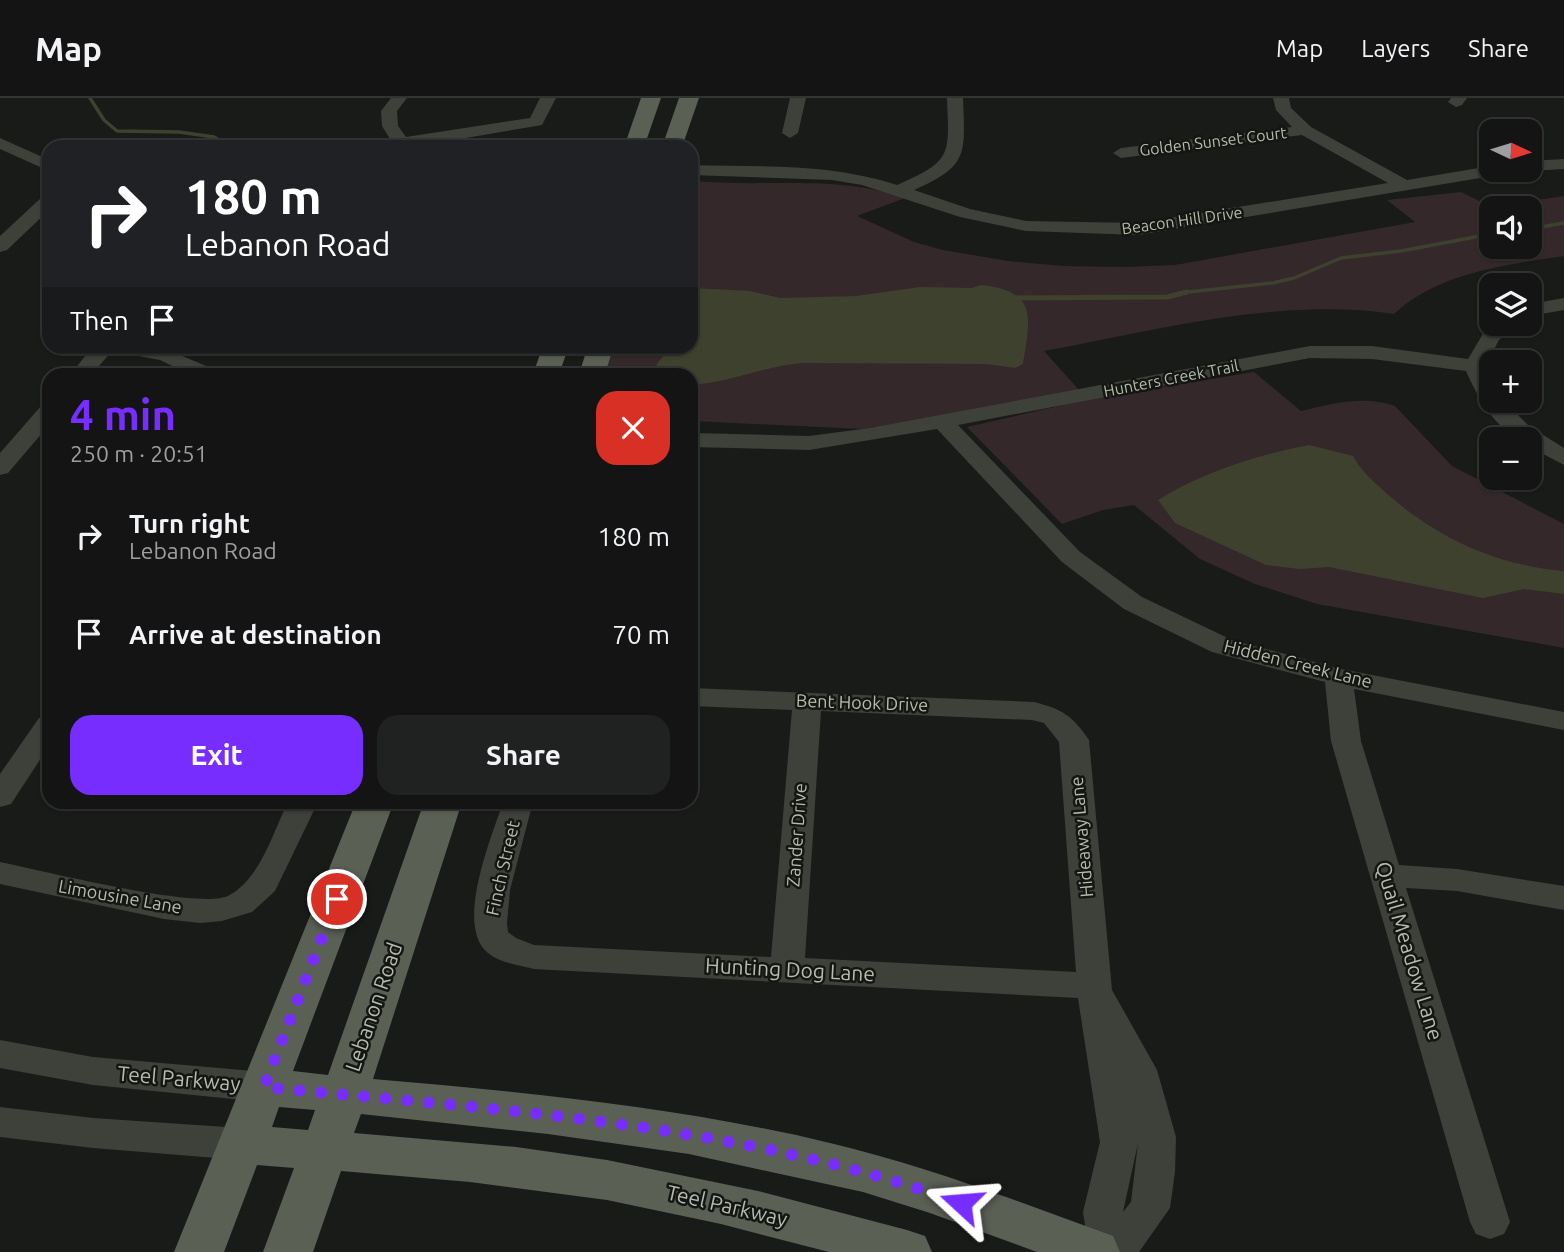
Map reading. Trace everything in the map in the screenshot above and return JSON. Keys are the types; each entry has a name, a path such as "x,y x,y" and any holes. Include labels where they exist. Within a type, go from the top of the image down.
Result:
{"main road":[{"path":"637,140 652,98"},
{"path":"674,140 689,98"},
{"path":"198,1252 372,809"},
{"name":"Lebanon Road","path":"288,1252 441,809"},
{"name":"Teel Parkway","path":"264,1087 524,1111 622,1125 829,1163 937,1194 1095,1252"},
{"name":"Teel Parkway","path":"241,1144 462,1161 605,1180 712,1200 907,1252"}],"street":[{"path":"400,98 389,111 390,126 400,140"},
{"path":"432,140 536,122 548,98"},
{"path":"790,133 798,98"},
{"path":"900,190 940,173 950,164 956,153 955,98"},
{"path":"1281,98 1284,110 1305,130 1406,186"},
{"name":"Golden Sunset Court","path":"1121,153 1305,130"},
{"path":"0,143 42,163"},
{"path":"1542,165 1564,164"},
{"name":"Beacon Hill Drive","path":"698,170 832,175 865,180 993,220 1026,226 1108,229 1138,229 1479,173"},
{"name":"Beacon Hill Drive","path":"698,178 753,180 786,175"},
{"path":"0,246 42,207"},
{"path":"1542,308 1564,303"},
{"path":"1492,336 1474,366 1486,395 1501,414 1532,440 1564,458"},
{"name":"Hunters Creek Trail","path":"698,440 809,443 870,435 1310,352 1344,349 1392,353 1474,366"},
{"path":"86,368 98,354"},
{"path":"160,354 193,368"},
{"path":"0,468 42,419"},
{"name":"Hidden Creek Lane","path":"943,422 1071,557 1133,603 1222,646 1339,677 1564,721"},
{"name":"Hunters Creek Trail","path":"698,426 870,435"},
{"name":"Quail Meadow Lane","path":"1339,677 1346,741 1490,1222"},
{"name":"Bent Hook Drive","path":"698,697 1034,711"},
{"name":"Zander Drive","path":"787,970 807,701"},
{"name":"Hideaway Lane","path":"1034,711 1054,717 1074,740 1094,986 1119,1142 1103,1212 1109,1252"},
{"path":"0,797 42,734"},
{"name":"Limousine Lane","path":"0,873 57,886 200,911 240,904 255,893 268,876 300,809"},
{"name":"Finch Street","path":"492,935 488,915 516,809"},
{"path":"1386,875 1457,880 1564,898"},
{"name":"Hunting Dog Lane","path":"492,935 504,948 534,957 1094,986"},
{"name":"Hideaway Lane","path":"1094,986 1139,1070 1157,1137 1156,1172 1150,1208 1115,1252"},
{"name":"Teel Parkway","path":"0,1055 93,1071 264,1087"},
{"name":"Teel Parkway","path":"0,1122 93,1133 241,1144"}],"shaded area":[{"path":"698,181 837,184 871,189 905,198 857,216 914,242 1008,261 1063,266 1175,265 1415,222 1387,200 1461,192 1479,201 1479,259 1542,259 1542,199 1564,196 1564,256 1497,267 1452,280 1431,288 1394,314 1350,310 1262,313 1218,318 1044,351 1079,390 933,419 863,429 698,421 698,368 607,368 612,354 698,354"},
{"path":"981,285 1000,288 1013,293 1022,301 1028,320 1023,364 1015,368 987,364 802,363 698,384 698,368 656,368 665,354 698,354 698,288 750,291 780,298 856,296 920,287 972,288"},
{"path":"1254,372 1301,411 1360,401 1395,406 1452,466 1479,480 1479,490 1498,490 1564,524 1564,648 1317,604 1255,584 1200,559 1134,505 1103,510 1062,524 967,427 1090,399"},
{"path":"1309,445 1353,456 1367,475 1404,508 1425,523 1468,546 1515,563 1564,571 1564,594 1524,589 1483,598 1329,567 1300,569 1266,565 1175,523 1158,500 1193,481 1231,466"}],"waterway":[{"path":"90,98 104,120 117,131 179,132 219,140"},
{"path":"1542,227 1564,223"},
{"path":"1186,292 1273,283 1294,278 1341,258 1401,251 1479,236"},
{"path":"1015,298 1167,297 1186,292"},
{"path":"1179,293 1186,292"}],"route":[{"path":"337,899 264,1087 524,1111 622,1125 829,1163 961,1203"}]}
